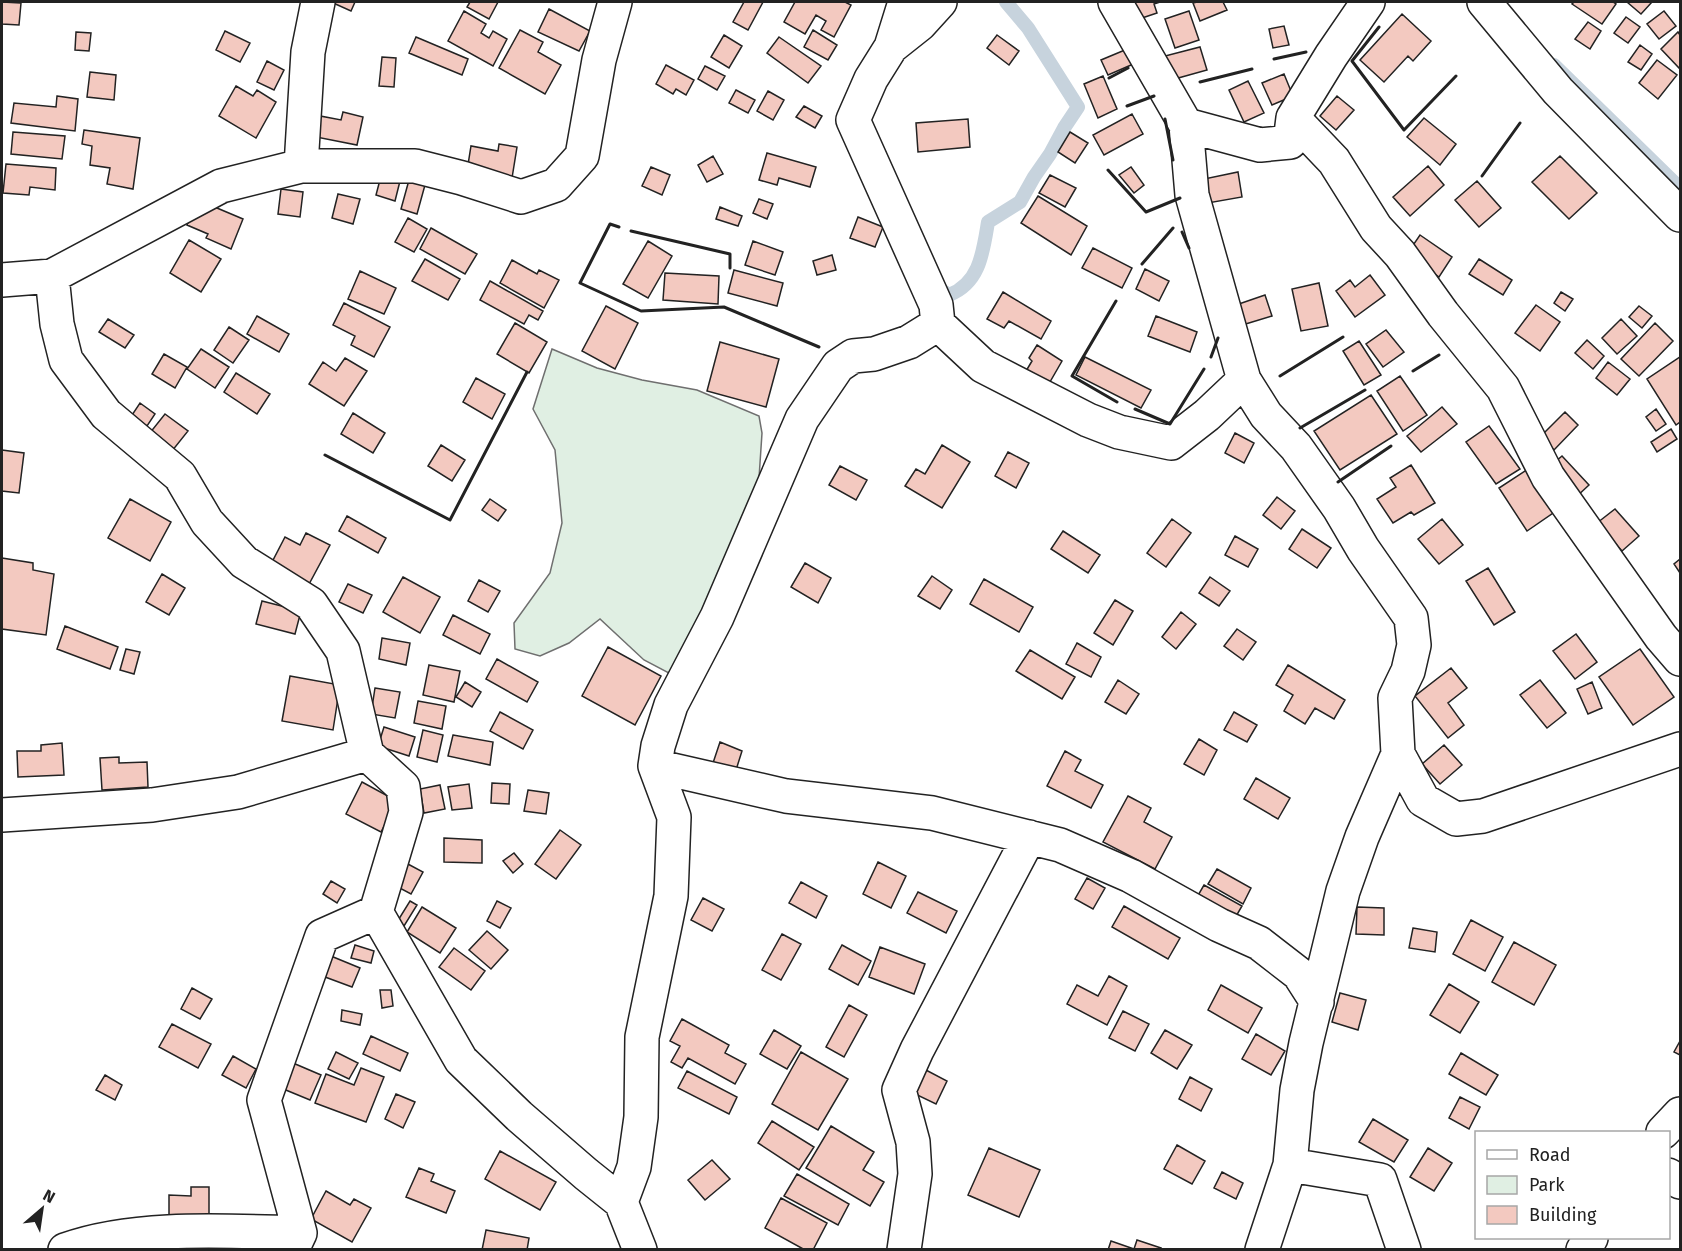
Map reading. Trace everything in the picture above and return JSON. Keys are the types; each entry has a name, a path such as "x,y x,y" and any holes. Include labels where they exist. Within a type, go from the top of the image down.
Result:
{"street":[{"path":"301,166 308,52 318,2"},
{"path":"2,280 52,276 220,186 301,166 415,166 521,197 555,185 582,156 599,60 615,2"},
{"path":"905,2 891,47 871,79 854,120 936,305 938,324 983,366 1088,420 1119,432 1170,443 1207,415 1244,380"},
{"path":"891,47 920,24 940,2"},
{"path":"1115,2 1186,125 1192,195 1244,380 1266,415 1296,447 1327,490 1363,549 1411,618 1414,645 1408,670 1395,698 1398,754 1423,800 1456,819 1483,816 1680,749"},
{"path":"1186,125 1260,145 1290,142 1293,118 1368,2"},
{"path":"1484,2 1558,91 1680,215"},
{"path":"1293,118 1334,161 1376,228 1400,254 1443,314 1503,388 1548,477 1661,637 1680,659"},
{"path":"52,276 57,324 66,360 106,414 180,476 207,522 244,562 311,604 343,651 367,754 403,788 406,812 376,912 461,1060 519,1116 621,1202 640,1250"},
{"path":"621,1202 634,1167 641,1117 642,1037 671,896 674,817 655,766 658,746 671,705 717,618 802,419 838,366 853,356 874,354 909,342 938,324"},
{"path":"2,815 152,805 238,792 367,754"},
{"path":"1262,1250 1290,1165 1297,1090 1343,891 1362,837 1398,754"},
{"path":"655,766 786,796 932,813 1060,845 1131,876 1219,925 1258,943 1299,974 1317,1002"},
{"path":"904,1250 915,1174 913,1142 899,1090 917,1050 1029,837"},
{"path":"65,1250 77,1245 147,1233 231,1231 296,1241 264,1100 322,936 376,912"},
{"path":"1664,1131 1680,1114"},
{"path":"1290,1165 1380,1180 1404,1250"}],"green space":[{"path":"552,349 597,368 642,380 697,390 759,416 762,433 759,478 684,681 644,660 600,619 569,643 540,656 515,649 514,623 550,573 562,523 555,450 533,409"}],"building":[{"path":"2,2 21,3 19,25 2,24"},
{"path":"331,2 355,2 351,11"},
{"path":"470,2 498,2 489,19 467,7"},
{"path":"744,2 763,2 748,30 733,22"},
{"path":"795,2 845,2 851,5 834,37 821,30 826,21 816,15 805,34 784,22"},
{"path":"1132,2 1160,2 1154,4 1157,13 1139,19"},
{"path":"1223,2 1227,10 1200,21 1193,3"},
{"path":"1574,2 1613,2 1616,4 1602,24 1572,4"},
{"path":"1627,2 1652,2 1641,14"},
{"path":"549,9 590,31 579,51 538,32"},
{"path":"464,11 486,24 481,33 489,38 493,31 507,39 493,66 448,41"},
{"path":"1189,11 1199,40 1175,48 1165,19"},
{"path":"1664,11 1676,26 1659,39 1647,24"},
{"path":"1402,14 1431,41 1413,61 1408,56 1384,82 1360,60"},
{"path":"1626,17 1640,27 1628,43 1614,33"},
{"path":"1588,22 1601,31 1590,49 1575,39"},
{"path":"1284,26 1289,45 1273,48 1269,29"},
{"path":"520,30 543,42 538,52 561,65 545,94 499,68"},
{"path":"813,30 837,45 828,60 804,47"},
{"path":"225,31 250,43 240,62 216,50"},
{"path":"76,32 91,33 89,51 75,50"},
{"path":"1678,32 1680,35 1680,69 1661,49"},
{"path":"724,35 742,46 729,68 711,57"},
{"path":"997,35 1019,51 1009,65 987,48"},
{"path":"416,37 468,59 462,75 409,53"},
{"path":"779,37 821,66 808,83 767,53"},
{"path":"1640,45 1652,54 1641,70 1628,62"},
{"path":"1132,47 1138,62 1108,75 1101,60"},
{"path":"1200,47 1207,70 1171,80 1165,56"},
{"path":"382,57 396,58 394,87 379,86"},
{"path":"1657,60 1677,75 1658,99 1639,83"},
{"path":"267,61 284,70 274,90 257,82"},
{"path":"666,65 694,80 686,95 676,89 673,94 656,84"},
{"path":"705,66 725,76 717,90 698,79"},
{"path":"90,72 116,75 114,100 87,97"},
{"path":"1284,74 1293,96 1272,105 1262,83"},
{"path":"1103,76 1117,109 1098,118 1084,84"},
{"path":"1248,81 1264,113 1244,122 1229,90"},
{"path":"236,86 253,96 257,90 276,102 256,138 219,116"},
{"path":"736,90 755,100 748,113 729,103"},
{"path":"768,91 784,100 773,120 757,111"},
{"path":"57,96 78,99 75,131 11,123 14,103 56,107"},
{"path":"1337,96 1354,110 1336,130 1320,116"},
{"path":"804,106 822,116 815,128 796,117"},
{"path":"343,112 363,117 357,145 316,137 320,116 341,120"},
{"path":"1132,114 1143,134 1104,155 1093,135"},
{"path":"1424,118 1456,144 1440,165 1407,137"},
{"path":"968,119 970,147 918,152 916,123"},
{"path":"84,130 140,138 133,189 107,184 110,168 90,165 92,146 82,144"},
{"path":"13,132 65,136 62,159 11,154"},
{"path":"1070,132 1088,143 1075,163 1058,152"},
{"path":"499,144 517,147 512,178 467,171 471,146 498,151"},
{"path":"767,153 816,167 810,187 779,178 777,185 759,180"},
{"path":"713,156 723,174 707,182 698,165"},
{"path":"1560,156 1597,193 1569,219 1532,182"},
{"path":"6,164 56,168 55,190 30,187 29,195 3,193"},
{"path":"1428,166 1444,185 1410,216 1393,197"},
{"path":"651,167 670,175 662,195 642,186"},
{"path":"1131,167 1144,185 1134,193 1119,175"},
{"path":"1238,172 1242,197 1208,203 1204,179"},
{"path":"1050,175 1076,188 1065,207 1039,193"},
{"path":"381,176 400,181 395,201 376,195"},
{"path":"409,180 425,185 417,214 401,209"},
{"path":"1477,181 1501,208 1479,227 1455,200"},
{"path":"281,189 303,192 300,217 278,214"},
{"path":"338,194 360,199 353,224 332,218"},
{"path":"1038,196 1087,226 1071,255 1021,223"},
{"path":"759,199 773,204 767,219 753,213"},
{"path":"198,200 243,219 231,249 206,238 208,234 187,225"},
{"path":"720,207 742,216 738,226 716,219"},
{"path":"858,217 883,227 875,247 850,238"},
{"path":"408,218 427,229 414,252 395,242"},
{"path":"431,228 477,254 465,274 420,249"},
{"path":"1420,235 1452,257 1439,277 1407,254"},
{"path":"189,240 221,259 201,292 170,273"},
{"path":"648,241 672,256 648,298 623,284"},
{"path":"753,241 783,252 775,275 745,265"},
{"path":"1093,248 1132,268 1122,288 1082,268"},
{"path":"832,255 836,270 817,275 813,261"},
{"path":"425,259 460,279 448,300 412,281"},
{"path":"1479,259 1512,280 1503,295 1469,274"},
{"path":"512,260 537,274 539,270 559,280 544,308 500,283"},
{"path":"1145,269 1169,281 1159,301 1136,289"},
{"path":"734,270 783,283 777,306 728,293"},
{"path":"360,271 396,288 384,314 348,299"},
{"path":"665,273 719,276 718,304 663,300"},
{"path":"1370,275 1385,295 1355,317 1336,291 1350,280 1355,287"},
{"path":"490,281 543,311 538,320 529,315 524,324 480,300"},
{"path":"1319,283 1328,326 1301,331 1292,289"},
{"path":"1003,292 1051,321 1041,339 1009,321 1004,328 987,319"},
{"path":"1561,292 1573,299 1565,311 1554,303"},
{"path":"1265,295 1272,316 1239,326 1233,306"},
{"path":"344,303 390,327 374,357 351,345 355,336 333,325"},
{"path":"1536,305 1560,322 1540,351 1515,333"},
{"path":"606,306 638,323 615,369 582,351"},
{"path":"1639,306 1652,316 1642,328 1629,317"},
{"path":"257,316 289,334 279,352 247,334"},
{"path":"1156,316 1197,332 1190,352 1148,336"},
{"path":"108,319 134,335 125,348 99,332"},
{"path":"1621,319 1637,336 1617,354 1602,338"},
{"path":"515,323 547,342 529,373 497,354"},
{"path":"1655,323 1673,341 1639,376 1621,359"},
{"path":"229,327 249,340 233,363 214,350"},
{"path":"1386,330 1404,352 1383,367 1366,344"},
{"path":"1587,340 1604,356 1593,369 1575,353"},
{"path":"1359,341 1381,375 1364,385 1343,351"},
{"path":"720,342 779,359 766,407 707,391"},
{"path":"1037,345 1062,361 1043,394 1020,381 1032,361 1029,358"},
{"path":"201,349 229,367 215,388 187,369"},
{"path":"164,354 187,367 175,388 152,374"},
{"path":"1085,357 1151,390 1141,408 1076,375"},
{"path":"1680,357 1680,422 1676,425 1647,379"},
{"path":"345,358 367,371 344,406 309,384 323,362 336,371"},
{"path":"1608,362 1630,379 1617,395 1596,378"},
{"path":"236,373 270,394 257,414 224,392"},
{"path":"1400,376 1427,415 1403,431 1377,391"},
{"path":"476,378 505,394 492,419 463,402"},
{"path":"1371,395 1397,434 1340,470 1314,431"},
{"path":"140,403 155,414 147,426 132,415"},
{"path":"1442,407 1457,424 1421,452 1407,436"},
{"path":"1656,409 1666,424 1656,431 1646,417"},
{"path":"1565,412 1578,425 1554,450 1541,436"},
{"path":"353,413 385,433 373,453 341,434"},
{"path":"165,414 188,431 168,456 145,439"},
{"path":"1489,426 1520,469 1496,484 1466,442"},
{"path":"1671,429 1677,439 1657,452 1651,442"},
{"path":"1235,433 1254,443 1244,463 1225,453"},
{"path":"441,445 465,460 452,481 428,466"},
{"path":"942,445 970,462 942,508 905,486 916,469 925,474"},
{"path":"2,450 24,453 19,493 2,491"},
{"path":"1008,452 1029,463 1016,488 995,476"},
{"path":"1562,456 1589,485 1575,498 1547,469"},
{"path":"1411,465 1435,503 1414,515 1411,512 1393,523 1377,499 1396,487 1390,478"},
{"path":"840,466 867,480 856,500 829,485"},
{"path":"1528,469 1556,511 1527,531 1499,488"},
{"path":"1277,497 1295,511 1281,529 1263,515"},
{"path":"130,499 171,522 150,561 108,538"},
{"path":"490,499 506,510 498,521 482,510"},
{"path":"1615,509 1639,536 1622,551 1597,523"},
{"path":"347,516 386,538 378,553 339,531"},
{"path":"1172,519 1191,533 1166,567 1147,553"},
{"path":"1442,519 1463,545 1439,564 1418,539"},
{"path":"1302,529 1331,548 1317,568 1289,549"},
{"path":"1063,531 1100,555 1088,573 1051,549"},
{"path":"306,533 330,545 308,586 270,566 285,537 300,545"},
{"path":"1235,536 1258,549 1248,567 1225,555"},
{"path":"2,558 33,563 33,570 54,574 46,635 2,629"},
{"path":"1680,559 1680,573 1674,564"},
{"path":"805,563 831,578 818,603 791,587"},
{"path":"1488,568 1515,612 1494,625 1466,581"},
{"path":"162,574 185,588 169,615 146,602"},
{"path":"932,576 952,590 940,609 918,596"},
{"path":"403,577 440,597 420,633 383,612"},
{"path":"1210,577 1230,591 1219,606 1199,593"},
{"path":"984,579 1033,607 1019,632 970,604"},
{"path":"479,580 500,591 488,612 468,601"},
{"path":"348,584 372,595 363,613 339,602"},
{"path":"1115,600 1133,611 1113,645 1094,633"},
{"path":"262,601 301,611 295,634 256,624"},
{"path":"1181,612 1196,624 1176,649 1162,637"},
{"path":"453,615 490,634 480,654 443,635"},
{"path":"65,626 118,647 110,669 57,649"},
{"path":"1237,629 1256,642 1243,660 1224,646"},
{"path":"1576,634 1597,662 1575,679 1553,651"},
{"path":"382,638 410,643 406,665 379,659"},
{"path":"1077,643 1101,657 1091,677 1066,664"},
{"path":"608,647 661,676 635,725 582,696"},
{"path":"126,649 140,652 134,674 120,670"},
{"path":"1640,649 1674,697 1633,725 1599,677"},
{"path":"1030,650 1075,677 1062,699 1016,671"},
{"path":"497,659 538,682 527,702 486,679"},
{"path":"429,665 460,671 454,702 423,695"},
{"path":"1288,665 1345,700 1334,719 1315,708 1305,724 1284,711 1293,695 1276,685"},
{"path":"1451,668 1467,688 1448,703 1464,725 1448,738 1415,696"},
{"path":"290,676 340,685 333,730 282,721"},
{"path":"1118,680 1139,694 1126,714 1105,702"},
{"path":"1540,680 1566,713 1547,728 1520,695"},
{"path":"465,682 481,692 472,707 456,697"},
{"path":"1592,682 1602,708 1588,714 1577,689"},
{"path":"375,688 400,692 395,718 371,714"},
{"path":"418,701 446,706 442,729 414,723"},
{"path":"500,712 533,730 523,749 490,731"},
{"path":"1234,712 1257,725 1247,742 1224,730"},
{"path":"384,727 415,737 409,756 378,746"},
{"path":"423,730 443,735 437,762 417,757"},
{"path":"453,735 493,742 490,765 448,756"},
{"path":"1199,739 1217,750 1204,775 1184,764"},
{"path":"720,742 742,751 736,770 713,763"},
{"path":"62,743 64,775 18,777 17,751 41,751 41,745"},
{"path":"1444,745 1462,765 1440,784 1422,764"},
{"path":"1065,751 1081,760 1075,771 1103,785 1091,808 1047,786"},
{"path":"119,757 119,763 147,762 148,787 102,790 100,758"},
{"path":"1256,778 1290,798 1278,819 1244,799"},
{"path":"362,782 397,801 381,832 346,814"},
{"path":"492,783 510,784 509,804 491,803"},
{"path":"469,784 472,808 452,810 448,787"},
{"path":"440,785 445,809 424,813 420,789"},
{"path":"528,790 549,793 546,814 524,811"},
{"path":"1128,796 1151,808 1144,822 1172,837 1155,869 1103,842"},
{"path":"560,830 581,845 556,879 535,864"},
{"path":"444,838 482,840 482,863 444,862"},
{"path":"514,853 523,864 513,873 503,861"},
{"path":"878,862 906,876 891,908 863,894"},
{"path":"406,863 423,872 411,894 394,885"},
{"path":"1217,869 1251,888 1243,904 1208,884"},
{"path":"1087,878 1105,888 1093,909 1075,899"},
{"path":"331,881 345,889 337,903 323,894"},
{"path":"801,882 827,896 816,918 789,903"},
{"path":"1204,885 1242,906 1231,925 1193,904"},
{"path":"918,892 957,911 946,933 907,913"},
{"path":"703,898 724,909 712,931 691,920"},
{"path":"410,901 417,905 404,926 397,922"},
{"path":"497,901 511,908 500,928 487,921"},
{"path":"1124,906 1180,938 1168,959 1112,927"},
{"path":"422,907 456,928 440,953 407,932"},
{"path":"1357,907 1384,908 1384,935 1356,934"},
{"path":"1471,920 1503,937 1485,971 1453,954"},
{"path":"1413,928 1437,932 1435,952 1409,948"},
{"path":"487,931 508,950 491,969 469,950"},
{"path":"782,934 801,944 781,980 762,970"},
{"path":"1514,942 1556,965 1534,1005 1492,982"},
{"path":"355,945 374,951 371,963 351,958"},
{"path":"842,945 871,961 858,985 829,969"},
{"path":"880,947 925,964 914,994 869,977"},
{"path":"454,948 485,971 471,990 439,967"},
{"path":"326,954 360,968 352,987 317,974"},
{"path":"1109,976 1127,986 1107,1025 1067,1004 1077,985 1098,996"},
{"path":"1449,984 1479,1002 1460,1033 1430,1015"},
{"path":"1221,985 1262,1008 1248,1033 1208,1010"},
{"path":"192,988 212,999 200,1019 181,1009"},
{"path":"380,990 391,990 393,1006 382,1008"},
{"path":"1340,993 1366,1000 1358,1030 1332,1022"},
{"path":"849,1005 867,1015 844,1057 826,1047"},
{"path":"342,1010 362,1014 360,1025 341,1021"},
{"path":"1123,1011 1149,1024 1135,1051 1109,1038"},
{"path":"682,1019 729,1045 725,1053 746,1064 735,1084 688,1058 682,1068 671,1062 680,1046 670,1041"},
{"path":"172,1024 211,1044 198,1068 159,1047"},
{"path":"774,1030 801,1046 787,1069 760,1054"},
{"path":"1165,1030 1192,1045 1177,1069 1151,1053"},
{"path":"1256,1034 1285,1051 1271,1075 1242,1059"},
{"path":"371,1036 408,1053 400,1071 363,1054"},
{"path":"1680,1041 1680,1055 1674,1052"},
{"path":"336,1052 358,1063 349,1079 328,1069"},
{"path":"801,1052 848,1079 818,1130 772,1104"},
{"path":"1461,1053 1498,1075 1486,1095 1449,1074"},
{"path":"233,1056 256,1069 246,1088 222,1075"},
{"path":"293,1063 321,1075 310,1100 281,1088"},
{"path":"361,1068 384,1077 366,1122 315,1103 326,1074 354,1085"},
{"path":"924,1069 947,1081 936,1104 913,1093"},
{"path":"687,1071 737,1097 729,1114 678,1088"},
{"path":"105,1075 122,1085 115,1100 96,1090"},
{"path":"1190,1077 1212,1089 1201,1111 1179,1099"},
{"path":"396,1094 415,1102 403,1128 385,1119"},
{"path":"1460,1097 1480,1107 1469,1129 1449,1118"},
{"path":"1373,1119 1408,1140 1394,1162 1359,1142"},
{"path":"772,1121 814,1147 799,1170 758,1143"},
{"path":"831,1126 874,1152 863,1170 884,1182 870,1206 806,1168"},
{"path":"1177,1145 1205,1161 1192,1184 1164,1169"},
{"path":"989,1148 1040,1170 1019,1217 968,1195"},
{"path":"1428,1148 1452,1163 1434,1191 1410,1177"},
{"path":"500,1151 556,1182 540,1210 485,1179"},
{"path":"712,1160 730,1179 705,1200 688,1180"},
{"path":"419,1168 434,1174 431,1181 455,1191 446,1213 406,1197"},
{"path":"1222,1172 1243,1183 1236,1199 1214,1188"},
{"path":"797,1174 849,1204 838,1225 784,1196"},
{"path":"191,1187 209,1187 209,1216 169,1215 169,1195 191,1196"},
{"path":"326,1191 350,1205 354,1199 371,1208 352,1242 311,1219"},
{"path":"781,1198 827,1223 813,1250 805,1250 765,1228"},
{"path":"486,1230 529,1238 527,1250 482,1250"},
{"path":"1137,1240 1161,1248 1160,1250 1108,1250 1111,1241 1134,1249"}],"waterway":[{"path":"938,285 949,295 959,290 974,275 982,255 988,222 1020,202 1078,107 1028,28 1006,2"},
{"path":"1554,65 1680,188"}],"wall":[{"path":"1379,27 1352,61 1404,130 1456,76"},
{"path":"1274,59 1306,52"},
{"path":"1109,78 1128,68"},
{"path":"1200,82 1252,69"},
{"path":"1127,106 1154,96"},
{"path":"1165,119 1173,160"},
{"path":"1482,176 1520,123"},
{"path":"1108,170 1146,212 1180,198"},
{"path":"619,227 610,224 580,283 641,311 724,307 819,347"},
{"path":"1142,264 1173,228"},
{"path":"631,231 730,254 730,268"},
{"path":"1182,232 1189,248"},
{"path":"1116,301 1072,376 1117,402"},
{"path":"1280,376 1343,337"},
{"path":"1211,357 1218,338"},
{"path":"1413,371 1439,355"},
{"path":"1135,409 1170,424 1204,369"},
{"path":"325,455 450,520 527,372"},
{"path":"1300,428 1365,390"},
{"path":"1338,482 1391,446"}]}
